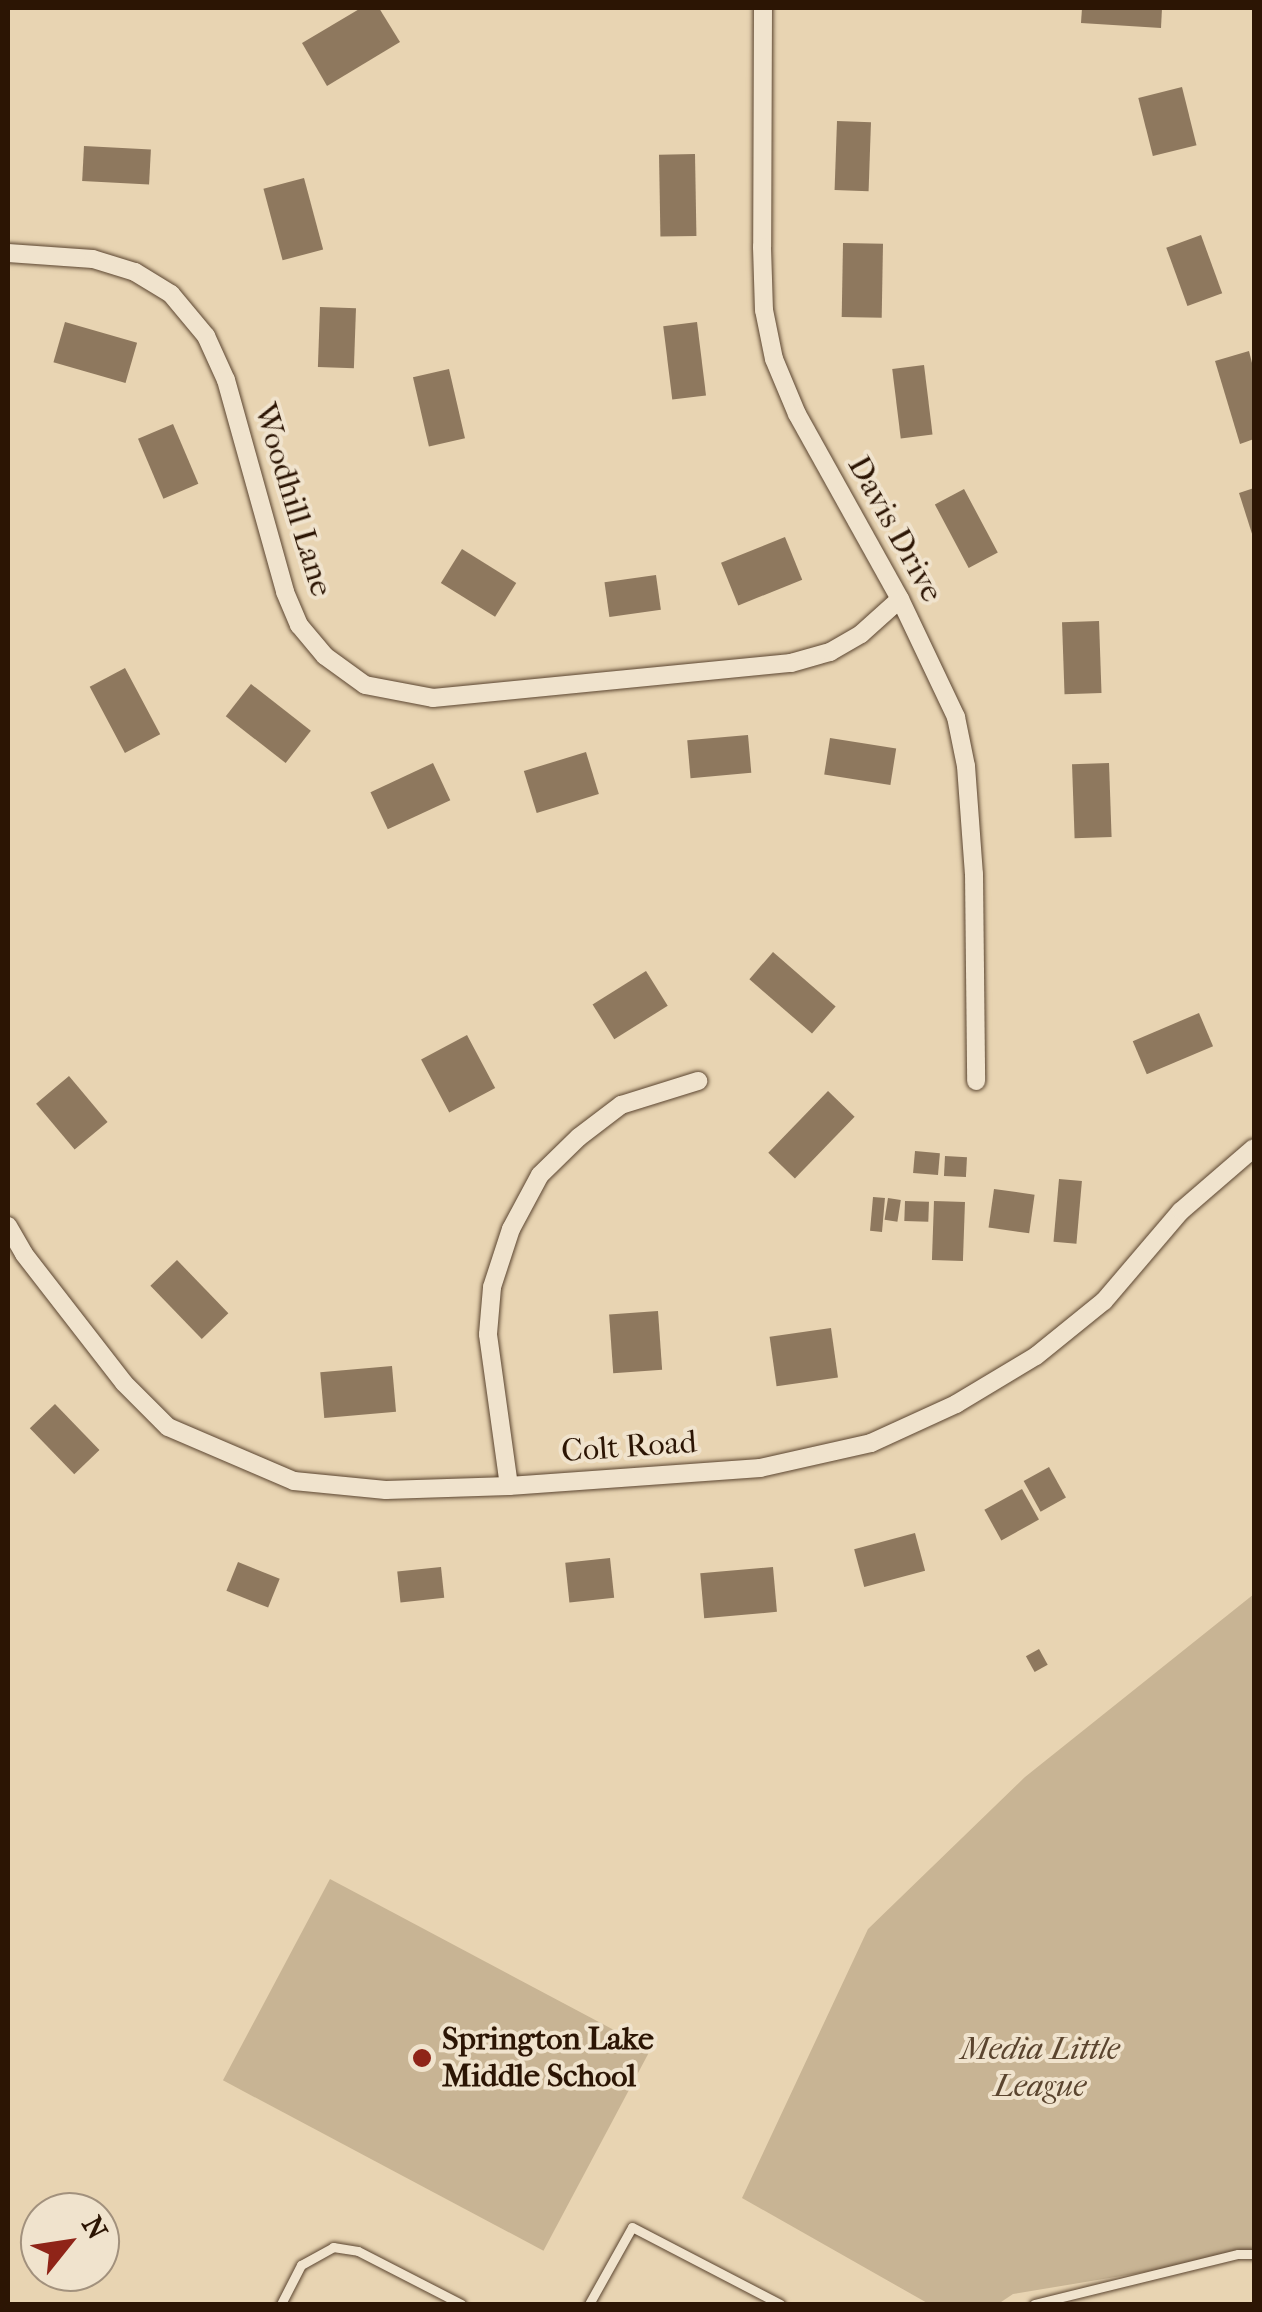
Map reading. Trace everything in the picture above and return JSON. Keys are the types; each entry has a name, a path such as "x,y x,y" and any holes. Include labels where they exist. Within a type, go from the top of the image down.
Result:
{"street":[{"name":"Davis Drive","path":"762,8 764,310 774,359 797,414 900,600 956,717 966,766 974,874 976,1081"},
{"name":"Woodhill Lane","path":"8,253 93,259 135,272 170,294 206,336 226,380 285,592 300,626 324,656 366,685 434,698 791,663 830,652 861,634 900,600"},
{"path":"510,1486 488,1334 492,1287 511,1229 540,1175 579,1137 621,1105 698,1082"},
{"name":"Colt Road","path":"8,1226 24,1254 124,1383 168,1427 294,1481 386,1490 510,1486 760,1468 871,1443 956,1404 1036,1356 1104,1300 1182,1211 1254,1148"}],"lane":[{"path":"589,2304 632,2227 780,2304"},
{"path":"281,2304 301,2266 333,2247 358,2251 461,2304"},
{"path":"1034,2304 1254,2254"}],"green space":[{"name":"Media Little League","path":"1254,1594 1254,2254 1013,2294 998,2304 929,2304 742,2198 868,1929 1025,1777"},
{"path":"330,1879 651,2049 543,2251 223,2080"}],"building":[{"path":"361,8 379,8 400,42 327,86 302,43"},
{"path":"1082,8 1162,8 1161,28 1081,23"},
{"path":"1182,87 1197,145 1153,156 1138,98"},
{"path":"837,121 871,122 869,191 835,190"},
{"path":"84,146 151,150 149,184 82,181"},
{"path":"695,154 696,236 660,237 659,155"},
{"path":"304,178 323,249 283,260 263,189"},
{"path":"1201,235 1222,293 1187,306 1166,248"},
{"path":"843,243 883,244 882,318 842,317"},
{"path":"320,307 356,308 354,368 318,367"},
{"path":"65,322 137,343 126,383 53,362"},
{"path":"697,322 706,395 672,400 663,326"},
{"path":"1249,351 1254,371 1254,439 1240,444 1215,361"},
{"path":"924,365 933,434 901,438 892,369"},
{"path":"449,369 465,438 429,447 413,377"},
{"path":"173,424 198,484 163,499 138,439"},
{"path":"1254,488 1254,540 1239,493"},
{"path":"964,489 998,553 969,568 935,504"},
{"path":"785,537 802,580 738,605 721,563"},
{"path":"462,549 516,583 495,617 441,583"},
{"path":"656,575 661,610 609,617 605,582"},
{"path":"1099,621 1102,693 1065,694 1062,622"},
{"path":"125,668 160,734 125,753 90,687"},
{"path":"251,684 311,731 286,763 226,716"},
{"path":"748,735 751,773 691,778 687,740"},
{"path":"830,738 896,748 890,785 824,775"},
{"path":"586,752 599,794 537,813 524,771"},
{"path":"433,763 450,800 388,829 370,792"},
{"path":"1109,763 1112,837 1075,838 1072,764"},
{"path":"773,952 836,1006 812,1034 749,979"},
{"path":"646,971 668,1006 614,1039 593,1004"},
{"path":"1199,1013 1213,1046 1147,1074 1133,1041"},
{"path":"467,1035 495,1088 449,1112 421,1059"},
{"path":"69,1076 108,1122 75,1150 36,1104"},
{"path":"828,1091 855,1117 795,1179 768,1153"},
{"path":"915,1151 940,1153 938,1175 913,1173"},
{"path":"945,1156 967,1157 966,1177 944,1176"},
{"path":"1059,1179 1082,1181 1076,1244 1054,1242"},
{"path":"994,1189 1035,1195 1029,1233 989,1228"},
{"path":"873,1197 885,1198 882,1232 870,1231"},
{"path":"888,1198 901,1200 897,1222 885,1220"},
{"path":"905,1201 929,1202 928,1222 904,1221"},
{"path":"934,1201 965,1202 963,1261 932,1260"},
{"path":"177,1260 228,1313 202,1339 150,1286"},
{"path":"658,1311 662,1370 613,1373 609,1314"},
{"path":"831,1328 838,1378 777,1386 770,1337"},
{"path":"392,1366 396,1412 324,1418 320,1372"},
{"path":"55,1404 99,1450 74,1474 30,1428"},
{"path":"1049,1467 1066,1498 1041,1512 1024,1481"},
{"path":"1022,1489 1039,1520 1001,1540 984,1510"},
{"path":"915,1533 925,1571 864,1587 854,1549"},
{"path":"610,1558 614,1598 569,1602 565,1563"},
{"path":"238,1562 280,1579 268,1608 226,1591"},
{"path":"441,1567 444,1598 400,1602 397,1572"},
{"path":"773,1567 777,1612 704,1618 700,1573"},
{"path":"1039,1649 1048,1665 1035,1672 1026,1656"}],"place":[{"name":"Springton Lake Middle School","path":"422,2058"}]}
